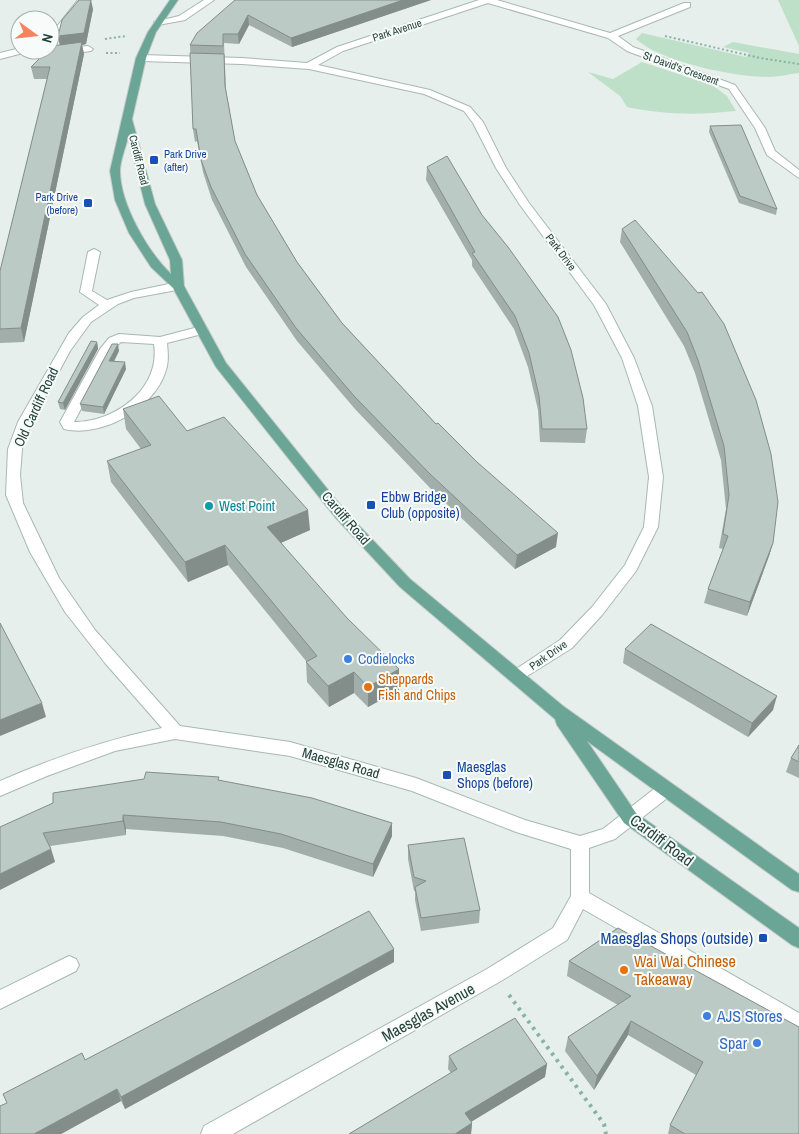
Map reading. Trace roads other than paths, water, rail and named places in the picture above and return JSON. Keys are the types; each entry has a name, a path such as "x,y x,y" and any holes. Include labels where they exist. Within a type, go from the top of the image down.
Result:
{"main road":[{"name":"Cardiff Road","path":"174,0 158,22 142,55 115,171 120,200 135,233 155,265 178,286 220,364 340,514 405,583 557,711 799,884"},
{"name":"Cardiff Road","path":"128,117 150,204 176,260 178,286"},
{"name":"Cardiff Road","path":"557,711 630,818 799,939"}],"street":[{"path":"60,27 83,0"},
{"path":"158,22 182,18 210,0"},
{"name":"St David's Crescent","path":"488,0 611,36 630,49 707,76 732,88 760,128 771,153 799,175"},
{"name":"Park Avenue","path":"309,66 340,49 488,0"},
{"path":"611,36 635,28 687,5"},
{"path":"60,52 88,49"},
{"name":"Park Drive","path":"142,55 242,60 309,66 426,92 467,109 478,122 501,168 525,205 600,304 628,358 645,406 656,477 651,527 631,567 597,611 566,644 516,677"},
{"path":"94,252 86,292 106,304"},
{"name":"Old Cardiff Road","path":"175,732 80,624 35,552 13,492 15,447 38,396 70,338 86,318 106,304 138,292 178,286"},
{"path":"160,341 164,353 162,371 136,405 92,424 76,427 69,426 67,422 72,410 113,341 128,337 160,341 202,330"},
{"name":"Maesglas Road","path":"0,789 41,770 114,745 175,732 290,748 416,785 522,828 580,844"},
{"path":"580,844 609,834 666,790"},
{"name":"Maesglas Avenue","path":"212,1134 494,974 560,934 580,897 580,844"},
{"path":"580,897 799,1024"},
{"path":"0,1000 69,965"}],"place":[{"name":"Park Drive (after)","path":"154,160"},
{"name":"Park Drive (before)","path":"88,203"},
{"name":"Ebbw Bridge Club (opposite)","path":"371,505"},
{"name":"West Point","path":"209,506"},
{"name":"Codielocks","path":"348,659"},
{"name":"Sheppards Fish and Chips","path":"368,687"},
{"name":"Maesglas Shops (before)","path":"447,775"},
{"name":"Maesglas Shops (outside)","path":"763,938"},
{"name":"Wai Wai Chinese Takeaway","path":"624,970"},
{"name":"AJS Stores","path":"707,1016"},
{"name":"Spar","path":"757,1043"}]}
